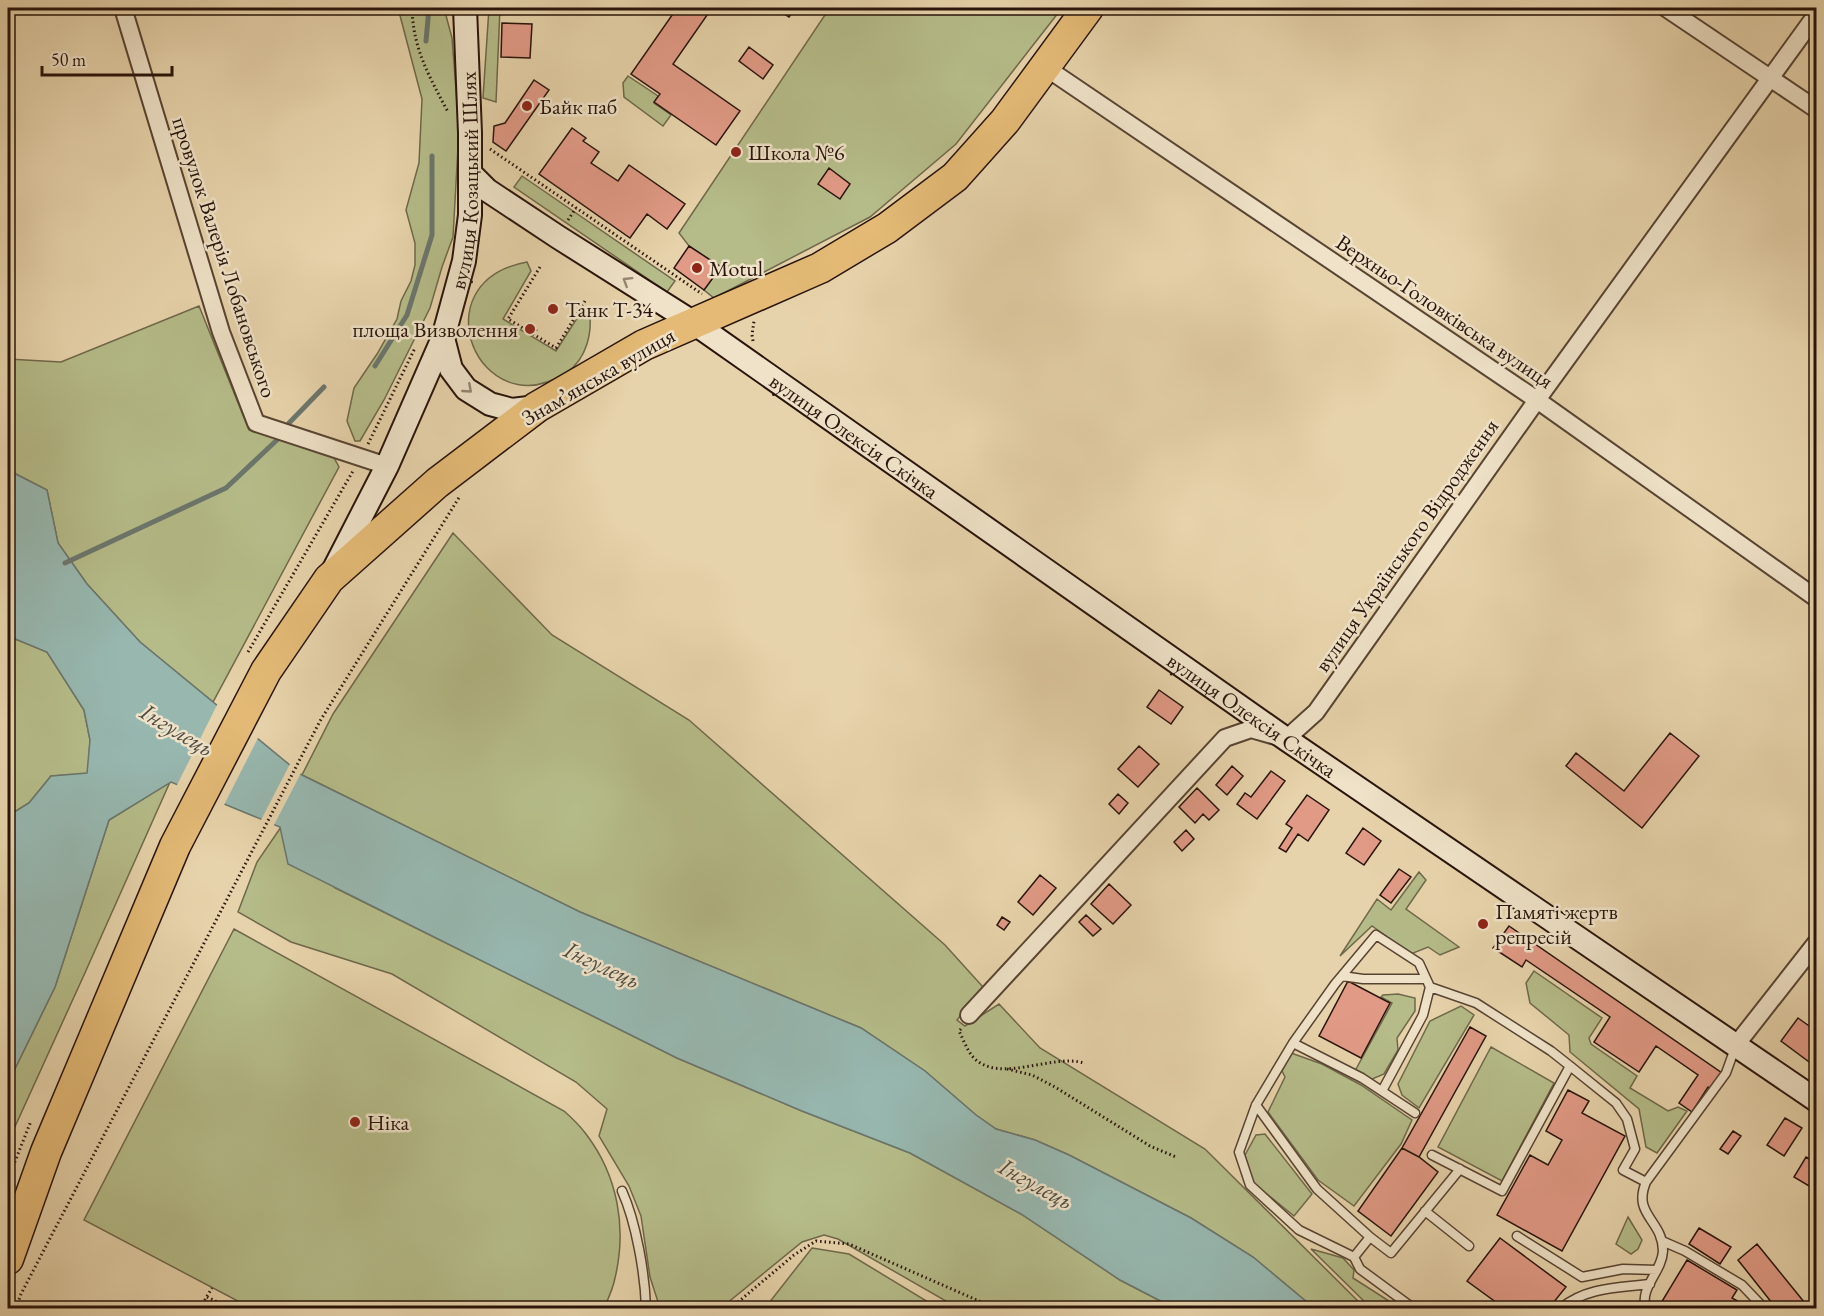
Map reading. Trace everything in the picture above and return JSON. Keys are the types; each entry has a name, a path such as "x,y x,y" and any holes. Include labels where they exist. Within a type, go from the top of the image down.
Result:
{"highway":[{"name":"Знамʼянська вулиця","path":"8,1259 46,1152 175,846 255,665 329,579 436,483 537,406 644,345 820,268 887,228 955,177 1005,121 1088,8"}],"street":[{"name":"провулок Валерія Лобановського","path":"123,8 221,332 256,423 387,466"},
{"path":"1666,8 1816,109"},
{"name":"вулиця Козацький Шлях","path":"329,579 387,466 443,338 464,261 470,215 470,173 462,13"},
{"name":"вулиця Українського Відродження","path":"1286,739 1316,712 1537,400 1772,79 1816,15"},
{"name":"Верхньо-Головківська вулиця","path":"1045,67 1537,400 1816,598"},
{"name":"вулиця Олексія Скічка","path":"470,173 487,190 694,323 1286,739 1816,1100"},
{"path":"443,338 452,369 466,389 490,404 512,410 537,406"},
{"path":"969,1014 1225,738 1251,729 1286,739"},
{"path":"1736,1045 1816,943"}],"lane":[{"path":"1382,1091 1423,1015 1428,983 1419,963 1376,935 1342,976 1293,1043 1256,1105 1239,1152 1250,1185 1299,1230 1354,1257 1360,1269 1413,1308"},
{"path":"1342,976 1428,983 1476,1004 1551,1051 1616,1102 1627,1119 1635,1149 1623,1170 1646,1182"},
{"path":"1293,1043 1362,1078 1415,1113"},
{"path":"1646,1308 1645,1293 1663,1254 1661,1237 1642,1204 1641,1194 1646,1182 1726,1073 1736,1045"},
{"path":"1432,1155 1502,1191 1570,1066"},
{"path":"1256,1105 1317,1189 1370,1238 1391,1253 1460,1169"},
{"path":"622,1191 631,1211 646,1308"},
{"path":"1425,1211 1469,1246"},
{"path":"1517,1236 1582,1277 1623,1269 1657,1270"},
{"path":"1354,1257 1370,1238"},
{"path":"1662,1241 1685,1251 1742,1285 1764,1308"},
{"path":"1561,1308 1574,1298 1595,1291 1650,1284"}],"path":[{"path":"412,8 412,29 424,66 449,114"},
{"path":"487,147 704,295"},
{"path":"566,224 576,208"},
{"path":"540,267 508,319 556,348 585,301"},
{"path":"755,346 752,335 756,316"},
{"path":"533,334 537,327"},
{"path":"255,665 416,346"},
{"path":"16,1308 320,721 465,487"},
{"path":"969,1014 959,1031 973,1056 983,1064 1032,1074 1150,1146 1176,1157"},
{"path":"1007,1069 1073,1060 1084,1063"},
{"path":"730,1308 794,1255 816,1241 849,1244 995,1308"},
{"path":"200,1308 212,1288"},
{"path":"207,1297 230,1308"}],"green space":[{"path":"398,8 444,8 452,38 459,129 453,237 430,308 384,400 360,441 355,441 347,421 354,388 397,319 401,301 411,281 415,265 415,243 406,210 419,163 422,99"},
{"path":"489,8 500,8 496,102 483,98"},
{"path":"828,8 1062,8 956,144 870,217 714,298 704,290 720,267 689,246 679,233"},
{"path":"628,76 658,96 654,103 671,115 663,126 624,97 623,83"},
{"path":"522,176 675,281 667,292 514,187"},
{"name":"площа Визволення","path":"527,262 531,271 503,319 556,351 583,309 589,308 590,317 587,344 579,360 566,373 535,385 508,382 487,367 473,346 468,320 475,296 494,275"},
{"path":"199,306 249,430 333,456 339,467 213,702 140,642 87,584 58,543 47,490 8,470 8,359 61,362"},
{"path":"453,533 552,635 689,720 945,945 983,987 957,1020 965,1026 999,1004 1040,1048 1205,1149 1365,1308 1314,1308 1253,1257 1191,1218 1069,1155 1035,1140 996,1129 976,1115 925,1071 861,1028 580,912 302,775 333,714"},
{"path":"8,636 47,652 84,710 90,740 88,774 51,776 29,803 8,816"},
{"path":"170,782 8,1142 8,1083 55,987 109,820"},
{"path":"281,827 335,888 677,1058 802,1111 910,1153 1021,1214 1120,1280 1174,1308 958,1308 838,1239 824,1235 802,1242 721,1308 660,1308 650,1277 641,1216 629,1186 599,1136 607,1109 576,1082 392,974 291,942 238,912 257,862"},
{"path":"1419,872 1426,880 1406,909 1459,947 1440,955 1428,947 1411,954 1372,926 1340,956 1377,899 1391,910"},
{"name":"Ніка","path":"234,929 564,1111 576,1122 597,1150 606,1167 620,1222 619,1259 613,1286 604,1308 251,1308 84,1220"},
{"path":"1534,971 1602,1018 1589,1038 1591,1044 1637,1076 1630,1088 1668,1111 1678,1107 1687,1111 1657,1153 1646,1147 1639,1109 1570,1052 1569,1035 1530,1003 1526,983"},
{"path":"1398,994 1415,998 1415,1011 1397,1038 1398,1050 1384,1074 1370,1080 1355,1071 1392,1003 1381,997"},
{"path":"1461,1006 1474,1015 1419,1108 1402,1095 1398,1084 1430,1021"},
{"path":"1491,1047 1554,1083 1502,1181 1438,1147"},
{"path":"1291,1053 1322,1064 1361,1085 1412,1120 1401,1144 1354,1206 1318,1180 1268,1112 1285,1077 1282,1071"},
{"path":"1265,1134 1312,1194 1294,1216 1252,1182 1245,1155 1256,1135"},
{"path":"1628,1217 1642,1240 1638,1249 1631,1254 1616,1244"},
{"path":"812,1248 849,1254 938,1308 765,1308"},
{"path":"1311,1249 1343,1258 1354,1270 1353,1278 1400,1308 1371,1308"}],"water":[{"name":"Інгулець","path":"8,470 47,490 58,543 87,584 140,642 302,775 580,912 861,1028 925,1071 976,1115 996,1129 1035,1140 1069,1155 1191,1218 1253,1257 1314,1308 1174,1308 1120,1280 1021,1214 910,1153 802,1111 677,1058 288,864 280,827 171,782 109,820 55,987 8,1083 8,816 29,803 51,776 87,773 90,740 84,710 47,652 8,636"}],"pier":[{"path":"218,703 259,736 223,807 176,787"},
{"path":"291,762 302,771 273,827 260,822"}],"building":[{"path":"677,8 712,8 673,64 740,111 716,145 654,102 660,94 631,74"},
{"path":"775,8 796,8 789,17"},
{"path":"502,23 532,24 530,58 501,57"},
{"path":"749,47 773,65 763,79 739,61"},
{"name":"Байк паб","path":"534,80 549,90 506,151 493,142 494,126 505,123"},
{"path":"572,128 586,138 583,141 599,152 591,163 618,181 629,165 685,204 667,229 647,214 630,238 539,174"},
{"path":"829,168 850,184 840,199 818,184"},
{"name":"Motul","path":"689,246 721,267 704,290 674,268"},
{"path":"1159,690 1183,707 1171,724 1147,707"},
{"path":"1670,733 1699,756 1642,828 1566,766 1576,753 1624,791"},
{"path":"1139,746 1159,764 1138,787 1118,769"},
{"path":"1232,766 1243,776 1227,795 1216,785"},
{"path":"1271,771 1285,781 1257,819 1237,804 1245,793 1251,797"},
{"path":"1197,788 1219,810 1209,820 1203,814 1195,823 1179,807"},
{"path":"1118,794 1128,803 1119,814 1109,804"},
{"path":"1307,795 1329,810 1308,841 1298,834 1286,852 1279,848 1292,828 1286,824"},
{"path":"1363,828 1381,841 1364,865 1346,853"},
{"path":"1186,830 1194,839 1182,851 1174,842"},
{"path":"1399,869 1411,877 1391,903 1380,895"},
{"path":"1040,875 1056,888 1033,915 1018,902"},
{"path":"1109,884 1131,905 1113,924 1091,904"},
{"path":"1086,915 1101,929 1093,936 1079,922"},
{"path":"1002,917 1010,922 1004,930 997,925"},
{"path":"1509,926 1722,1073 1711,1089 1708,1087 1692,1112 1679,1103 1698,1075 1656,1046 1639,1072 1594,1042 1610,1017 1526,960 1522,967 1493,948"},
{"path":"1348,981 1390,1003 1361,1058 1319,1036"},
{"path":"1798,1018 1816,1031 1816,1067 1781,1041"},
{"path":"1470,1027 1486,1036 1419,1157 1402,1148"},
{"path":"1568,1090 1589,1101 1582,1113 1625,1136 1562,1251 1497,1215 1530,1155 1548,1165 1562,1140 1546,1131"},
{"path":"1785,1118 1802,1128 1784,1156 1767,1145"},
{"path":"1733,1131 1741,1136 1728,1154 1720,1149"},
{"path":"1402,1148 1419,1157 1438,1172 1391,1236 1358,1211"},
{"path":"1806,1157 1816,1163 1816,1173 1809,1186 1794,1177"},
{"path":"1699,1228 1731,1247 1720,1264 1689,1244"},
{"path":"1500,1238 1566,1287 1549,1308 1504,1308 1467,1281"},
{"path":"1757,1244 1809,1308 1776,1308 1738,1260"},
{"path":"1687,1260 1737,1290 1732,1298 1750,1308 1658,1308"}],"waterway":[{"path":"426,41 429,8"},
{"path":"375,366 407,315 432,235 432,156"},
{"path":"289,423 324,387"},
{"path":"65,563 226,488 279,438"}],"place":[{"name":"Байк паб","path":"527,106"},
{"name":"Школа №6","path":"736,152"},
{"name":"Motul","path":"697,268"},
{"name":"Танк Т-34","path":"553,309"},
{"name":"площа Визволення","path":"530,329"},
{"name":"Памяті жертв репресій","path":"1483,924"},
{"name":"Ніка","path":"355,1122"}]}
